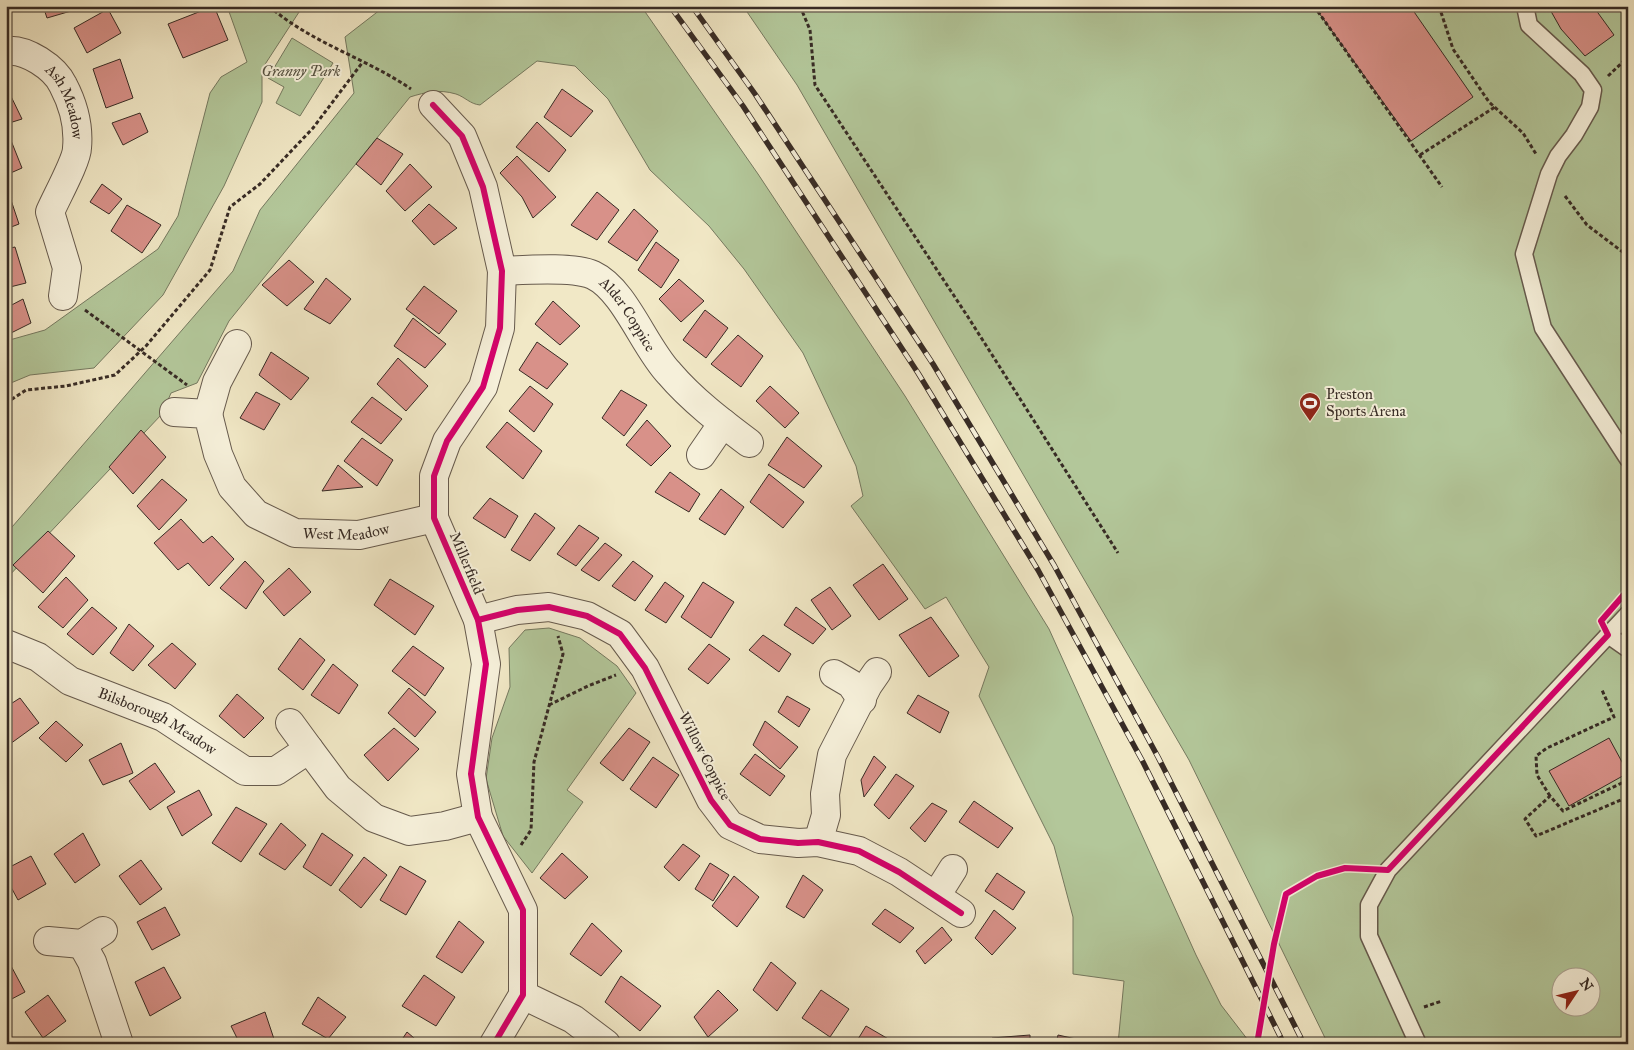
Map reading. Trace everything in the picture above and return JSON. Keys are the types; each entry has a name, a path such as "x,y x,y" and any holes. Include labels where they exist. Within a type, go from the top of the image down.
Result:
{"street":[{"name":"Ash Meadow","path":"6,51 13,50 37,58 62,83 76,119 77,150 50,212 67,268 64,296"},
{"name":"Millerfield","path":"433,105 462,136 483,187 502,271 500,328 483,387 448,440 434,476 434,518 478,620 486,664 480,723 471,774 478,817 523,910 523,995"},
{"name":"Alder Coppice","path":"502,271 552,269 593,275 619,296 642,338 668,373 723,423 749,443"},
{"name":"West Meadow","path":"237,344 217,382 208,414 218,454 232,487 256,514 295,533 359,535 434,518"},
{"path":"174,412 208,414"},
{"path":"701,455 723,423"},
{"name":"Willow Coppice","path":"478,620 517,610 549,607 587,616 620,634 645,668 711,800 730,826 760,838 798,843 818,842 859,851 899,872 961,913"},
{"name":"Bilsborough Meadow","path":"6,644 38,657 70,681 163,718 245,771 276,770 309,749"},
{"path":"818,842 826,815 825,794 832,755 877,672"},
{"path":"834,674 851,684 862,700"},
{"path":"290,723 338,788 374,818 409,831 446,826 478,817"},
{"path":"936,896 954,870"},
{"path":"48,941 93,938 92,962 119,1044"},
{"path":"494,1044 523,995 573,1020 606,1044"}],"lane":[{"path":"1525,6 1529,25 1582,74 1593,90 1590,107 1574,135 1558,156 1549,174 1524,254 1543,328 1628,459"},
{"path":"1418,1044 1369,936 1369,905 1388,870 1628,614"},
{"path":"1608,635 1628,650"}],"path":[{"path":"270,6 314,37 403,84 433,105"},
{"path":"800,6 810,30 815,85 968,317 1118,553"},
{"path":"1314,6 1442,187"},
{"path":"1439,6 1453,49 1495,107 1523,132 1549,174 1587,225 1627,254 1626,264"},
{"path":"7,403 26,390 66,386 115,375 140,351 210,270 230,207 260,184 313,128 362,63"},
{"path":"1420,155 1495,107"},
{"path":"64,296 102,321 186,384 208,414"},
{"path":"504,871 531,830 534,762 563,654 549,607"},
{"path":"548,705 588,686 628,671 645,668"},
{"path":"1602,690 1614,717 1547,748 1536,756 1537,775 1550,796 1563,811 1628,780"},
{"path":"1550,796 1525,819 1536,836 1628,797"}],"green space":[{"path":"227,6 296,6 301,9 262,69 262,102 224,186 163,295 94,368 30,375 6,385 6,341 45,330 158,249 178,216 210,93 221,77 247,62"},
{"path":"385,6 641,6 758,174 905,396 1049,629 1196,955 1221,1005 1251,1044 1118,1044 1124,981 1073,974 1073,917 1054,846 979,696 989,667 946,597 925,609 851,506 863,496 856,466 803,353 744,269 709,226 650,170 608,99 575,66 537,61 480,105 456,94 438,91 410,97 229,321 197,383 171,393 162,414 6,579 6,534 233,271 260,210 354,93 345,37"},
{"name":"Preston Sports Arena","path":"743,6 1628,6 1628,1044 1328,1044 1189,760 797,85"},
{"name":"Granny Park","path":"292,38 333,63 300,116 276,103 284,87 268,78"},
{"path":"549,628 580,638 617,666 636,693 567,790 583,802 532,873 503,836 486,779 492,738 510,687 509,648 525,630"}],"building":[{"path":"6,6 20,6 20,8 6,12"},
{"path":"43,6 69,6 71,11 47,18"},
{"path":"214,6 228,40 183,58 168,24"},
{"path":"1314,6 1410,6 1473,97 1411,141"},
{"path":"1548,6 1593,6 1614,35 1585,56 1561,29"},
{"path":"108,9 121,33 87,53 74,28"},
{"path":"120,59 133,98 106,108 93,69"},
{"path":"6,86 22,119 6,124"},
{"path":"562,89 593,111 571,137 544,117"},
{"path":"140,113 148,132 123,145 112,123"},
{"path":"537,122 566,150 549,172 516,147"},
{"path":"10,138 22,168 6,175 6,139"},
{"path":"377,138 403,154 381,185 356,164"},
{"path":"517,156 556,197 533,218 522,197 500,173"},
{"path":"410,164 432,187 405,211 386,191"},
{"path":"102,184 122,199 109,214 90,202"},
{"path":"6,189 19,224 6,229"},
{"path":"597,192 619,210 597,240 571,225"},
{"path":"429,204 457,228 434,245 412,221"},
{"path":"127,205 161,225 142,253 111,231"},
{"path":"634,209 658,231 637,261 608,242"},
{"path":"656,242 679,260 661,288 638,270"},
{"path":"15,247 26,283 6,288 6,249"},
{"path":"289,260 314,282 287,306 262,285"},
{"path":"326,278 351,299 330,324 304,309"},
{"path":"679,279 704,301 681,322 659,299"},
{"path":"424,286 457,311 439,334 406,309"},
{"path":"23,299 31,323 9,334 6,326 6,308"},
{"path":"553,301 580,326 560,345 535,324"},
{"path":"705,310 728,328 706,358 683,340"},
{"path":"413,318 446,344 425,368 394,346"},
{"path":"738,335 763,356 741,387 711,364"},
{"path":"537,342 568,364 547,389 519,370"},
{"path":"271,352 309,378 291,400 259,375"},
{"path":"398,358 428,386 406,411 377,384"},
{"path":"530,386 553,404 534,432 509,411"},
{"path":"770,386 799,413 785,428 756,401"},
{"path":"621,390 647,405 624,436 602,418"},
{"path":"256,392 280,404 264,430 240,418"},
{"path":"372,397 402,419 381,444 351,422"},
{"path":"647,420 671,446 651,466 626,445"},
{"path":"507,422 542,451 523,479 486,447"},
{"path":"141,430 166,457 133,494 109,467"},
{"path":"787,437 822,466 804,488 768,465"},
{"path":"362,438 393,460 377,486 344,461"},
{"path":"338,465 363,487 322,491"},
{"path":"670,472 700,494 689,512 655,492"},
{"path":"769,474 804,502 783,528 750,502"},
{"path":"162,479 187,500 159,530 137,506"},
{"path":"721,489 744,507 725,535 699,519"},
{"path":"490,498 518,516 505,538 473,518"},
{"path":"535,513 555,528 530,561 511,550"},
{"path":"181,519 203,543 212,536 234,559 209,586 188,563 178,570 154,543"},
{"path":"579,525 599,538 576,566 557,554"},
{"path":"48,531 75,556 43,593 13,565"},
{"path":"605,543 622,555 599,581 581,570"},
{"path":"245,561 264,581 246,609 220,588"},
{"path":"633,561 653,576 635,601 612,586"},
{"path":"883,564 908,599 879,620 853,585"},
{"path":"289,568 311,592 284,616 263,592"},
{"path":"66,577 88,600 63,628 38,607"},
{"path":"390,579 434,606 415,635 374,605"},
{"path":"665,582 684,596 666,623 645,610"},
{"path":"703,582 734,602 711,638 681,617"},
{"path":"830,587 851,616 832,630 811,600"},
{"path":"92,607 117,628 93,655 67,634"},
{"path":"796,607 826,629 813,644 784,625"},
{"path":"931,617 959,656 929,677 899,635"},
{"path":"129,624 154,646 133,671 110,653"},
{"path":"763,635 791,654 779,672 749,650"},
{"path":"300,638 325,660 303,690 278,669"},
{"path":"172,643 196,664 175,689 148,665"},
{"path":"709,644 730,659 708,684 688,669"},
{"path":"413,646 444,668 425,696 392,671"},
{"path":"333,664 358,685 339,714 311,695"},
{"path":"409,688 436,712 415,737 388,713"},
{"path":"237,694 264,718 244,738 219,716"},
{"path":"918,695 949,712 940,733 907,713"},
{"path":"787,696 810,709 799,727 778,712"},
{"path":"20,698 39,723 10,744 6,738 6,707"},
{"path":"56,721 83,745 66,762 39,738"},
{"path":"765,721 798,747 780,769 753,745"},
{"path":"394,728 419,749 388,781 364,755"},
{"path":"629,728 650,742 623,781 600,763"},
{"path":"1609,738 1628,773 1569,806 1549,771"},
{"path":"121,743 133,773 103,785 89,760"},
{"path":"755,754 785,776 770,796 740,774"},
{"path":"874,756 886,767 864,797 861,780"},
{"path":"653,757 679,775 656,808 630,789"},
{"path":"155,763 175,792 150,810 129,781"},
{"path":"896,774 914,786 889,819 874,805"},
{"path":"199,790 212,815 182,836 167,807"},
{"path":"974,801 1013,828 998,848 959,822"},
{"path":"932,803 947,811 925,842 910,828"},
{"path":"236,807 267,824 241,862 212,843"},
{"path":"281,823 306,845 285,870 259,854"},
{"path":"83,833 100,865 75,883 54,854"},
{"path":"322,833 353,855 331,886 303,867"},
{"path":"683,844 700,856 679,881 664,867"},
{"path":"562,853 588,877 565,899 540,878"},
{"path":"31,856 46,884 18,900 6,878 6,869"},
{"path":"364,857 387,875 361,908 339,890"},
{"path":"141,860 162,889 140,905 119,876"},
{"path":"710,863 729,875 713,901 695,889"},
{"path":"400,866 426,881 406,915 380,900"},
{"path":"997,873 1025,892 1013,910 985,891"},
{"path":"803,875 823,890 804,918 786,907"},
{"path":"734,876 759,897 737,927 712,906"},
{"path":"165,907 180,935 152,950 137,922"},
{"path":"885,909 914,928 900,943 872,924"},
{"path":"994,910 1016,928 992,955 975,938"},
{"path":"459,921 484,942 462,973 436,957"},
{"path":"592,923 622,951 601,976 570,954"},
{"path":"942,927 952,940 925,964 916,951"},
{"path":"771,962 796,983 777,1011 753,990"},
{"path":"10,964 25,992 6,1002 6,966"},
{"path":"164,967 181,998 150,1016 135,982"},
{"path":"424,975 455,997 436,1026 402,1006"},
{"path":"621,976 661,1006 640,1031 605,1002"},
{"path":"718,990 738,1010 708,1037 694,1017"},
{"path":"821,990 849,1009 830,1037 802,1018"},
{"path":"48,995 66,1021 43,1038 25,1012"},
{"path":"318,997 346,1017 328,1039 302,1024"},
{"path":"265,1012 274,1039 265,1044 240,1044 231,1026"},
{"path":"866,1026 897,1044 855,1044"},
{"path":"407,1032 421,1044 399,1044"},
{"path":"1030,1035 1030,1044 992,1044 992,1038"},
{"path":"1058,1035 1094,1043 1056,1044"}],"railway":[{"path":"670,6 743,106 918,373 1038,570 1143,762 1284,1044"},
{"path":"692,6 755,94 933,364 1054,565 1158,757 1304,1044"}],"cycle path":[{"path":"433,105 462,136 483,187 502,271 500,328 483,387 447,441 434,476 434,518 478,620 486,664 471,774 478,817 523,910 523,995 494,1044"},
{"path":"1257,1044 1274,944 1286,894 1317,876 1345,868 1388,870 1608,635 1601,621 1628,590"},
{"path":"478,620 517,610 549,607 587,616 620,634 645,668 711,800 730,825 760,839 798,843 818,842 859,851 899,872 961,913"}],"place":[{"name":"Preston Sports Arena","path":"1310,422"}]}
